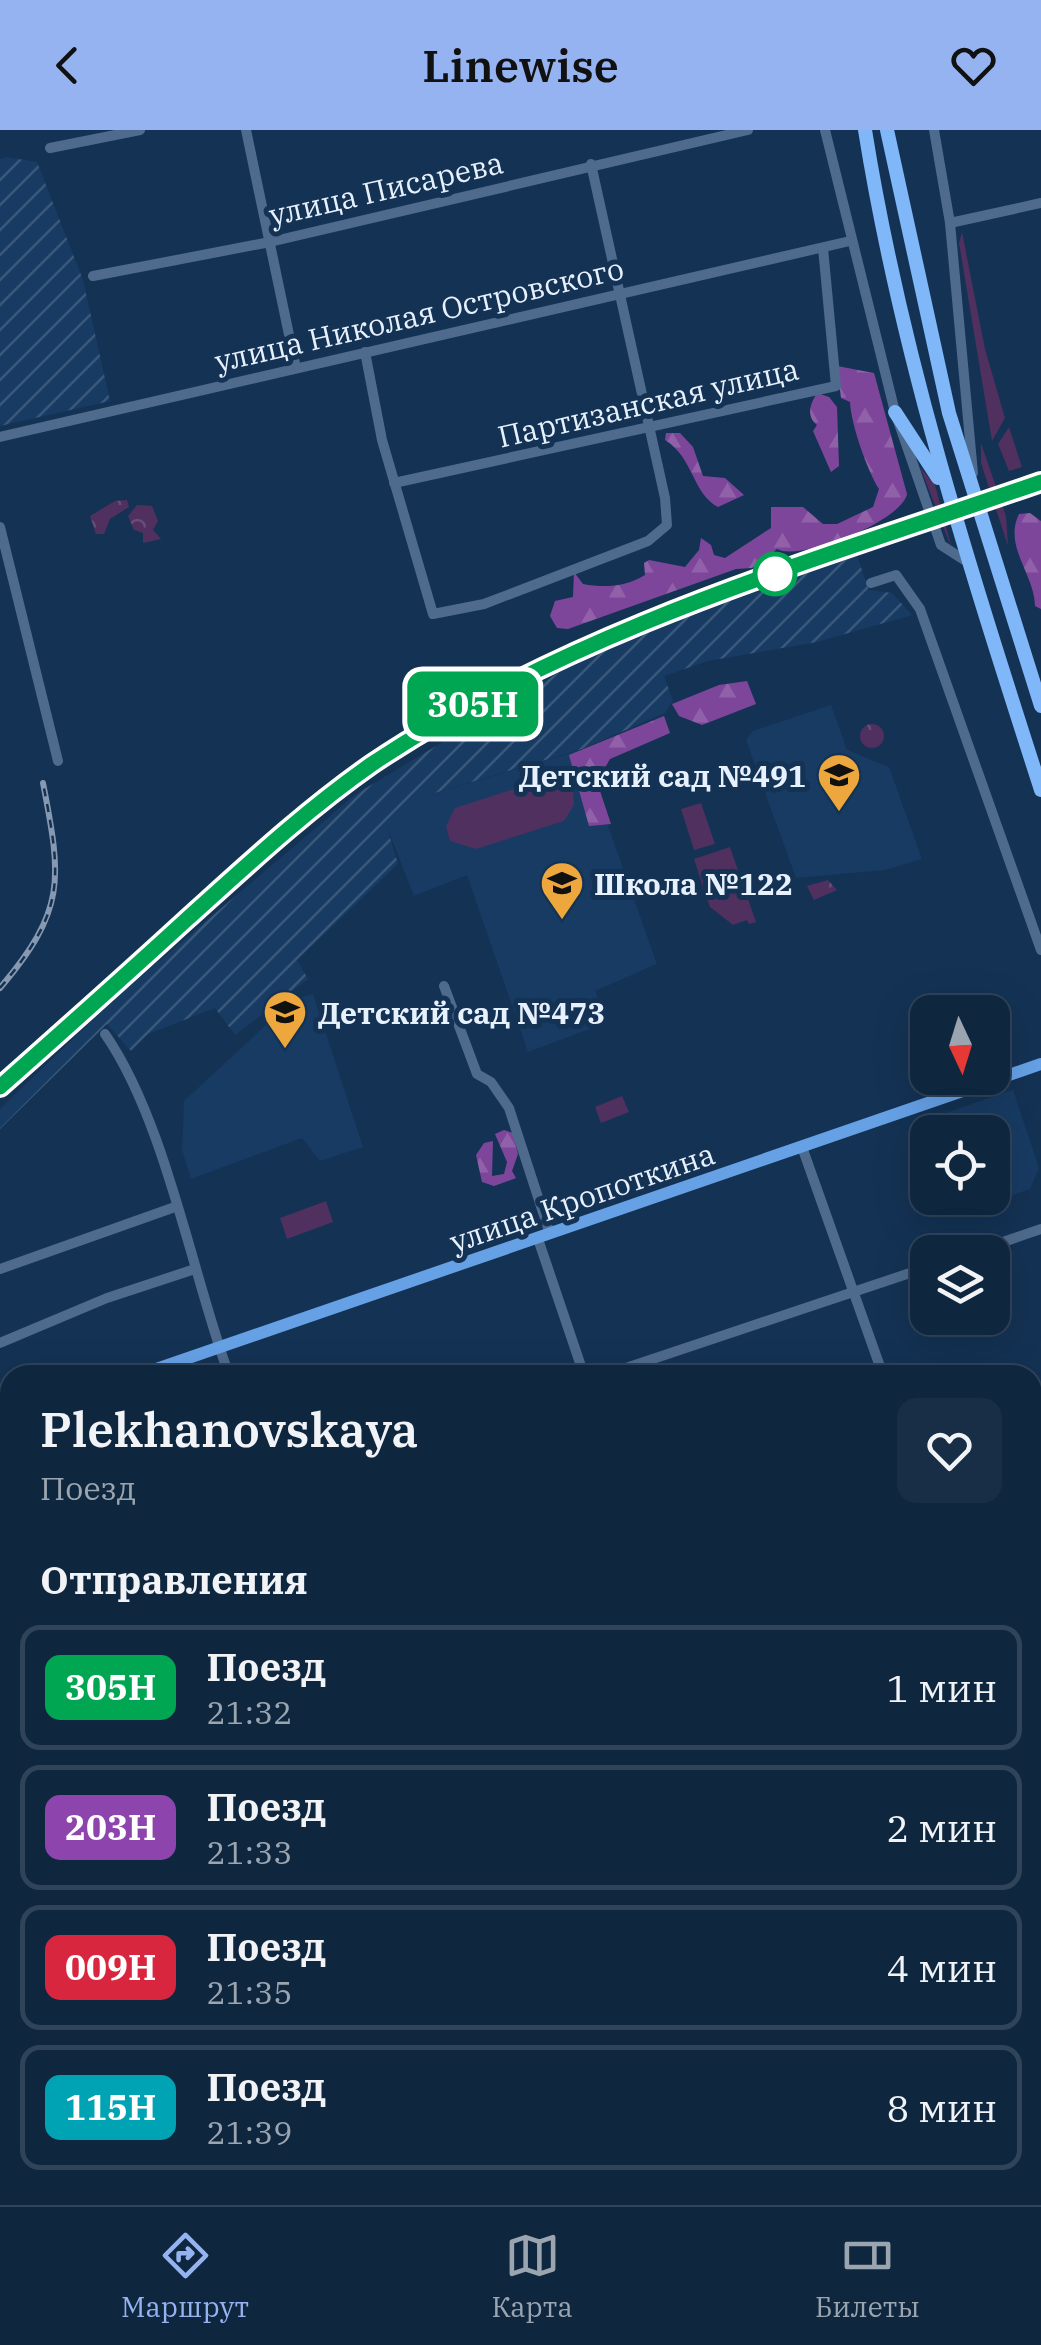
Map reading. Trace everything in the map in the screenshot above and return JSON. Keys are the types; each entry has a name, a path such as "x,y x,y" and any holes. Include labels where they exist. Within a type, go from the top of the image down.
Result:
{"highway":[{"path":"864,130 903,325 944,487 1041,790"},
{"path":"887,130 924,314 1041,706"},
{"path":"895,412 944,487"}],"main road":[{"name":"улица Кропоткина","path":"169,1365 1041,1064"}],"street":[{"path":"50,148 140,130"},
{"path":"246,130 296,368"},
{"name":"улица Писарева","path":"93,276 270,242 748,130"},
{"path":"825,130 895,412 942,545 969,563"},
{"path":"934,130 950,223 974,489"},
{"path":"364,352 394,483 432,614 484,604 648,541 666,525 650,429 591,164"},
{"path":"950,223 1041,203"},
{"name":"улица Николая Островского","path":"0,437 850,241"},
{"name":"Партизанская улица","path":"394,483 836,386 823,248"},
{"path":"0,527 6,574 58,761"},
{"path":"870,583 896,575 920,608 1041,950"},
{"path":"444,986 477,1074 492,1082 510,1108 581,1365"},
{"path":"105,1034 120,1056 140,1104 225,1365"},
{"path":"802,1147 880,1365"},
{"path":"0,1269 175,1207"},
{"path":"1010,1240 1041,1229"},
{"path":"0,1343 107,1298 195,1270"},
{"path":"636,1365 910,1273"}],"shaded area":[{"path":"0,159 37,162 83,280 110,401 0,426"},
{"path":"857,556 869,590 892,593 912,615 817,642 708,661 664,676 673,701 665,713 582,749 418,798 387,827 398,864 297,960 308,979 235,1035 215,1008 148,1034 131,1051 107,1024 0,1129 0,1109 120,994 356,794 583,658 647,629"},
{"name":"Детский сад №491","path":"831,705 847,750 889,767 922,859 885,870 796,878 746,740 753,731"},
{"name":"Школа №122","path":"581,750 657,964 595,991 608,1022 528,1052 467,875 414,896 387,827 418,798"},
{"name":"Детский сад №473","path":"313,994 363,1147 320,1161 302,1138 191,1179 182,1150 184,1101 294,999"},
{"path":"1013,1090 1039,1168 1030,1189 1010,1196 1010,1115 940,1115 998,1095 1010,1095"}],"green space":[{"path":"962,232 985,349 1005,418 992,441 959,243"},
{"path":"837,366 874,373 907,494 901,505 849,537 806,550 777,549 752,568 736,569 568,629 557,628 550,616 555,601 573,597 574,572 583,584 623,584 645,575 644,563 649,560 685,567 699,550 701,538 711,545 714,555 725,558 771,528 771,507 803,507 823,524 837,524 873,507 879,489 860,447 850,402 841,398"},
{"path":"817,393 829,397 837,407 839,466 831,472 813,431 817,425 810,410"},
{"path":"1009,427 1022,467 1009,471 998,444"},
{"path":"666,433 680,433 693,447 703,476 725,478 744,495 718,507 709,501 682,456 665,440"},
{"path":"981,443 1006,516 1008,546 981,463"},
{"path":"920,467 935,485 952,549"},
{"path":"127,500 129,507 110,519 104,534 96,534 90,516 115,501"},
{"path":"137,505 152,506 158,521 153,530 161,539 143,543 143,533 134,530 128,516"},
{"path":"1030,513 1041,521 1041,609 1035,606 1015,538 1019,514"},
{"path":"747,681 756,704 702,725 679,716 672,704 719,685"},
{"path":"664,716 670,733 610,759 597,782 611,824 589,826 569,755"},
{"path":"872,724 881,727 881,745 872,748 863,745 860,736 863,727"},
{"path":"545,779 561,780 573,791 574,805 564,821 476,849 450,841 446,826 455,808"},
{"path":"701,803 715,844 694,850 681,809"},
{"path":"730,847 756,922 749,924 747,920 733,925 710,907 694,859"},
{"path":"828,880 837,890 814,900 807,886"},
{"path":"622,1096 629,1112 601,1123 595,1107"},
{"path":"504,1130 513,1133 518,1154 512,1171 516,1178 494,1186 482,1182 476,1155 484,1143 493,1141 492,1176 504,1174 507,1162 495,1134"},
{"path":"326,1201 333,1222 287,1239 280,1218"}],"railway":[{"path":"0,1087 330,796 412,741 496,692 673,612 1041,482"},
{"path":"0,988 37,937 53,893 54,845 43,783"}],"train":[{"name":"305Н","path":"0,1087 237,874 330,796 373,764 491,693 547,663 644,622 1041,482"}],"place":[{"name":"Детский сад №491","path":"839,813"},
{"name":"Школа №122","path":"562,921"},
{"name":"Детский сад №473","path":"285,1050"}]}
